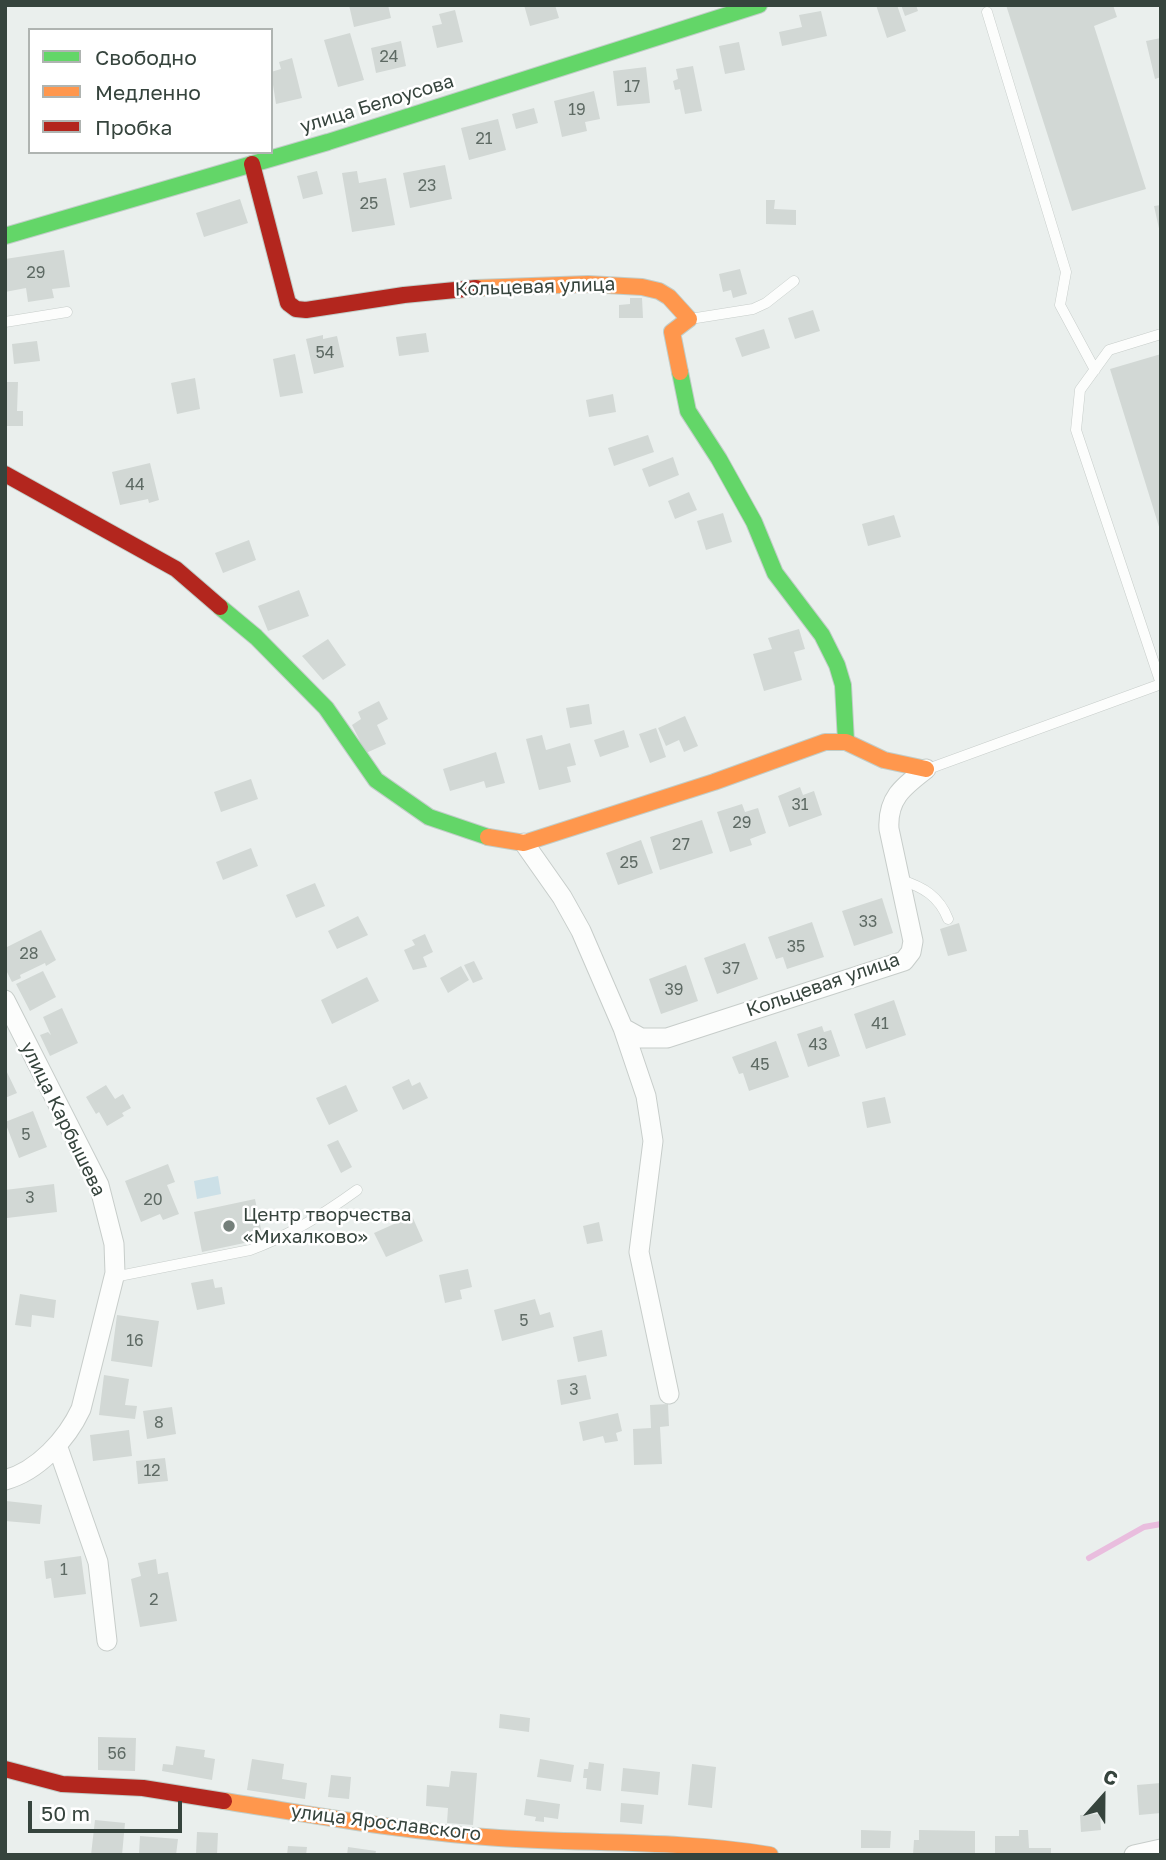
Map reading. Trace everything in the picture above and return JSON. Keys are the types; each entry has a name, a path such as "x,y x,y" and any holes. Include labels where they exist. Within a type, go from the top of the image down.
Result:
{"street":[{"name":"улица Белоусова","path":"5,236 253,164 759,5"},
{"name":"Кольцевая улица","path":"253,164 288,303 296,309 306,310 448,290 597,284 654,289 672,298 689,319"},
{"path":"689,319 672,332 688,411 719,459 754,522 778,579 828,645 843,685 846,742"},
{"path":"5,474 176,569 256,637 326,708 376,780 429,817 450,826 500,841 524,843 713,782 818,744 846,742 884,760 926,769"},
{"name":"Кольцевая улица","path":"623,1028 641,1038 667,1038 901,963 911,952 913,941 889,828 891,806 901,789 926,769"},
{"path":"524,843 562,897 581,930 623,1028 646,1096 653,1140 639,1252 669,1394"},
{"name":"улица Карбышева","path":"5,1000 99,1185 114,1244 114,1277 81,1409 57,1445 25,1472 5,1480"},
{"path":"57,1445 98,1562 107,1641"},
{"name":"улица Ярославского","path":"5,1769 62,1784 142,1788 412,1830 499,1838 729,1848 770,1855"},
{"path":"1134,1855 1161,1849"}],"lane":[{"path":"987,12 1066,272 1060,305 1095,370"},
{"path":"689,319 753,309 766,303 794,281"},
{"path":"5,322 67,312"},
{"path":"926,769 1161,684 1076,430 1080,390 1109,350 1161,334"},
{"path":"900,880 932,895 948,919"},
{"path":"114,1277 250,1250 316,1218 357,1190"}],"shaded area":[{"path":"218,1176 221,1194 197,1199 194,1181"}],"building":[{"path":"349,5 388,5 391,18 354,27"},
{"path":"524,5 555,5 559,18 530,26"},
{"path":"876,5 897,5 906,31 887,38"},
{"path":"901,5 916,5 918,11 905,16"},
{"path":"1006,5 1113,5 1117,17 1094,26 1146,189 1072,211"},
{"path":"455,10 463,42 437,48 432,26 442,24 439,14"},
{"path":"821,11 827,36 782,46 779,32 802,27 799,15"},
{"path":"350,33 364,80 338,87 324,40"},
{"path":"1161,38 1161,77 1155,79 1146,41"},
{"path":"401,41 406,66 376,73 371,48"},
{"path":"739,42 745,70 725,74 719,46"},
{"path":"292,58 302,98 276,104 273,71 281,69 279,62"},
{"path":"693,66 702,111 685,114 680,89 675,90 673,81 678,79 676,69"},
{"path":"646,67 650,103 617,106 613,71"},
{"path":"594,91 600,119 585,122 587,131 562,137 554,101"},
{"path":"534,108 538,123 516,129 512,114"},
{"path":"498,119 506,150 469,160 461,128"},
{"path":"445,165 452,199 410,208 403,173"},
{"path":"317,171 323,194 303,199 297,176"},
{"path":"357,171 359,183 386,178 395,225 352,232 342,173"},
{"path":"240,199 248,223 204,237 196,213"},
{"path":"766,200 775,200 774,209 796,210 796,225 766,224"},
{"path":"1161,205 1161,233 1160,233 1154,206"},
{"path":"64,250 70,287 52,289 54,298 28,302 26,288 5,292 5,259"},
{"path":"740,269 747,294 733,298 731,290 723,292 719,274"},
{"path":"630,298 642,298 643,318 619,318 619,305 630,304"},
{"path":"813,310 820,331 795,339 788,318"},
{"path":"764,329 770,348 742,357 735,338"},
{"path":"426,333 429,352 399,356 396,337"},
{"path":"323,335 323,339 337,336 344,367 314,374 306,339"},
{"path":"37,341 40,361 14,364 12,344"},
{"path":"295,354 303,393 280,397 273,359"},
{"path":"1161,354 1161,530 1160,530 1110,369"},
{"path":"195,378 200,409 177,414 171,383"},
{"path":"5,382 18,382 17,411 23,411 23,426 5,426"},
{"path":"613,394 616,412 589,417 586,400"},
{"path":"648,435 654,452 614,466 608,448"},
{"path":"673,457 679,475 649,487 642,469"},
{"path":"150,463 159,500 149,503 148,499 120,505 112,472"},
{"path":"689,492 697,510 675,519 668,501"},
{"path":"723,513 732,542 706,550 697,521"},
{"path":"894,515 901,537 868,546 862,524"},
{"path":"249,540 256,560 223,573 215,553"},
{"path":"299,590 309,616 268,631 258,606"},
{"path":"799,629 805,649 794,652 802,680 764,691 753,654 772,649 768,638"},
{"path":"328,639 346,665 323,680 302,656"},
{"path":"379,701 388,719 377,725 386,744 366,753 352,725 361,719 358,712"},
{"path":"589,704 592,724 570,728 566,708"},
{"path":"685,716 698,746 684,752 679,740 666,746 658,728"},
{"path":"656,728 666,757 650,763 639,734"},
{"path":"624,730 629,747 600,757 594,740"},
{"path":"542,735 546,750 570,743 576,765 567,767 571,782 539,790 526,739"},
{"path":"496,752 505,783 486,788 484,781 450,791 443,769"},
{"path":"251,779 258,799 221,812 214,792"},
{"path":"800,787 803,795 814,791 822,815 789,827 778,796"},
{"path":"742,804 745,812 758,808 766,833 750,839 752,845 730,852 717,812"},
{"path":"702,820 713,853 660,870 650,837"},
{"path":"641,840 653,873 618,885 606,853"},
{"path":"251,848 258,866 223,880 216,862"},
{"path":"315,883 325,906 296,918 286,895"},
{"path":"882,898 893,933 854,946 842,911"},
{"path":"358,916 368,935 337,949 328,931"},
{"path":"812,922 824,957 787,969 783,957 776,959 768,937"},
{"path":"959,923 967,951 948,956 940,929"},
{"path":"41,930 56,960 20,975 21,978 12,982 5,968 5,948"},
{"path":"425,934 433,952 423,957 427,967 413,970 404,950 415,945 412,940"},
{"path":"745,943 758,979 717,994 704,958"},
{"path":"474,961 483,979 473,983 464,965"},
{"path":"686,965 698,1001 661,1014 649,979"},
{"path":"461,966 469,980 448,993 440,978"},
{"path":"43,971 56,997 30,1011 16,984"},
{"path":"367,977 379,1001 332,1024 321,1000"},
{"path":"894,1000 906,1035 866,1049 854,1014"},
{"path":"62,1008 78,1043 50,1056 40,1035 48,1032 51,1035 43,1017"},
{"path":"822,1026 824,1032 831,1030 840,1056 808,1067 797,1034"},
{"path":"776,1041 789,1077 749,1091 743,1073 739,1074 732,1057"},
{"path":"5,1068 17,1093 5,1098"},
{"path":"409,1079 412,1086 420,1082 428,1098 403,1110 392,1087"},
{"path":"106,1085 115,1099 123,1094 131,1108 122,1113 124,1116 107,1126 86,1097"},
{"path":"346,1085 358,1111 329,1125 316,1098"},
{"path":"885,1097 891,1123 867,1128 862,1102"},
{"path":"33,1111 47,1147 19,1158 5,1122"},
{"path":"338,1140 352,1167 341,1173 327,1145"},
{"path":"168,1164 175,1182 167,1185 179,1214 163,1220 160,1214 141,1222 125,1181"},
{"path":"54,1184 57,1212 7,1218 5,1190"},
{"name":"Центр творчества «Михалково»","path":"255,1199 263,1239 202,1252 194,1212"},
{"path":"412,1216 423,1241 386,1257 374,1233"},
{"path":"599,1222 603,1241 587,1244 583,1226"},
{"path":"468,1269 472,1287 460,1290 462,1299 445,1303 439,1275"},
{"path":"213,1279 215,1288 222,1287 225,1304 197,1310 191,1283"},
{"path":"20,1294 56,1300 54,1318 32,1315 31,1327 15,1325"},
{"path":"535,1299 540,1315 550,1312 554,1327 502,1341 494,1310"},
{"path":"117,1315 159,1321 152,1367 111,1361"},
{"path":"602,1330 607,1356 578,1362 573,1337"},
{"path":"104,1375 129,1379 125,1405 137,1406 135,1419 99,1415"},
{"path":"586,1375 591,1399 561,1405 557,1380"},
{"path":"668,1404 669,1426 660,1427 662,1464 634,1465 633,1429 651,1428 650,1405"},
{"path":"172,1407 176,1434 147,1439 143,1411"},
{"path":"618,1413 622,1431 616,1433 618,1441 605,1443 603,1436 583,1441 579,1422"},
{"path":"129,1430 132,1456 93,1461 90,1435"},
{"path":"165,1458 168,1481 138,1484 136,1461"},
{"path":"6,1501 42,1505 40,1524 5,1521"},
{"path":"81,1556 86,1594 54,1598 51,1578 46,1579 44,1561"},
{"path":"156,1559 158,1574 168,1572 177,1621 140,1627 131,1579 141,1576 138,1563"},
{"path":"500,1714 530,1718 529,1732 499,1728"},
{"path":"98,1737 136,1738 135,1771 98,1770"},
{"path":"176,1746 205,1750 204,1757 215,1759 212,1780 162,1771 163,1764 173,1765"},
{"path":"252,1759 284,1764 282,1779 307,1783 305,1799 247,1790"},
{"path":"540,1759 574,1765 571,1782 537,1777"},
{"path":"589,1762 604,1764 601,1791 586,1789 584,1769 588,1769"},
{"path":"692,1764 716,1767 712,1808 688,1805"},
{"path":"623,1768 660,1772 658,1795 621,1791"},
{"path":"451,1771 477,1773 473,1825 447,1823 448,1808 426,1806 427,1785 449,1787"},
{"path":"331,1775 351,1777 349,1799 328,1797"},
{"path":"1161,1783 1161,1813 1139,1815 1137,1785"},
{"path":"526,1799 560,1804 558,1819 544,1817 544,1822 535,1821 536,1817 524,1815"},
{"path":"621,1803 644,1805 642,1824 620,1822"},
{"path":"1100,1814 1101,1830 1081,1832 1080,1815"},
{"path":"95,1820 125,1823 122,1855 91,1855"},
{"path":"861,1830 891,1831 890,1848 861,1848"},
{"path":"919,1830 975,1831 975,1855 913,1855 914,1840 919,1840"},
{"path":"1019,1830 1028,1830 1029,1848 1051,1848 1051,1855 995,1855 995,1836 1019,1836"},
{"path":"197,1832 218,1833 217,1855 196,1855"},
{"path":"140,1836 178,1839 176,1855 139,1854"},
{"path":"288,1846 307,1847 306,1855 287,1855"},
{"path":"348,1847 376,1851 375,1855 347,1855"}],"waterway":[{"path":"1089,1558 1144,1527 1161,1524"}],"traffic: fast":[{"path":"5,236 328,142 759,5"},
{"path":"680,372 688,411 719,459 754,522 775,573 822,635 837,665 843,685 846,742"},
{"path":"220,607 256,637 326,708 376,780 429,817 488,837"}],"traffic: slow":[{"path":"476,288 588,284 642,287 659,291 669,297 689,319 672,332 680,372"},
{"path":"488,837 524,843 714,782 825,742 846,742 884,760 926,769"},
{"path":"224,1801 430,1832 533,1840 703,1847 770,1855"}],"traffic: jam":[{"path":"252,164 288,303 296,309 306,310 404,295 476,288"},
{"path":"5,474 176,569 220,607"},
{"path":"5,1769 62,1784 143,1788 224,1801"}],"place":[{"name":"Центр творчества «Михалково»","path":"229,1226"}]}
